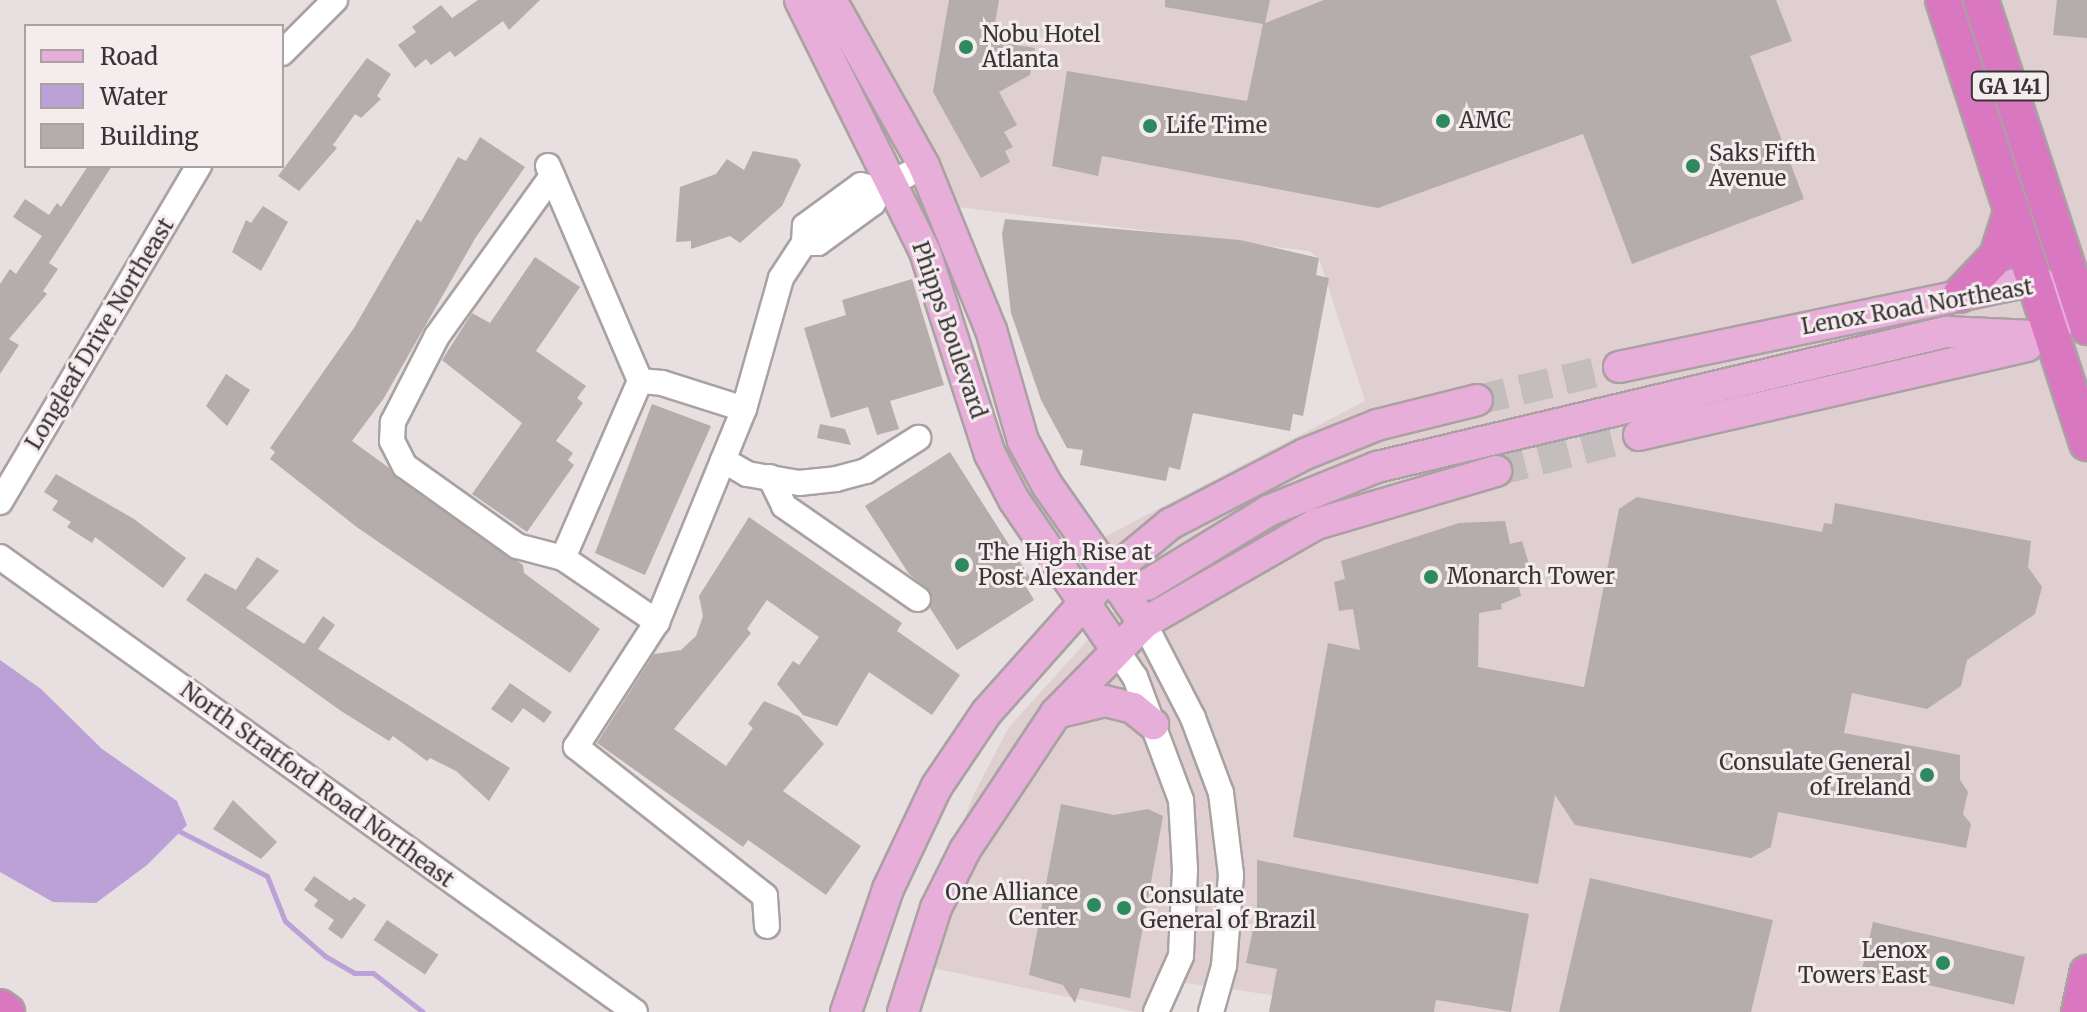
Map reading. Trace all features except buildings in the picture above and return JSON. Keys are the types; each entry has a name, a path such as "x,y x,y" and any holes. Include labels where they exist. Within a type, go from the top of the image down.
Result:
{"highway":[{"name":"GA 141","path":"1943,0 2037,280 2078,322"},
{"name":"GA 141","path":"1981,0 2078,322 2087,443"},
{"path":"1960,295 1997,256 2012,209"},
{"path":"2079,1012 2087,973"},
{"path":"0,1007 7,1012"}],"main road":[{"name":"Phipps Boulevard","path":"800,0 884,187 925,252 990,454 1116,649"},
{"name":"Phipps Boulevard","path":"831,0 924,166 991,330 1023,441 1047,485 1144,623"},
{"path":"1946,332 2037,280"},
{"name":"Lenox Road Northeast","path":"1619,367 2037,280"},
{"path":"1111,573 1147,585 1268,511 1377,467 1946,332 2078,322"},
{"path":"1639,435 2078,322"},
{"path":"846,1012 888,889 937,786 987,712 1083,600 1170,524 1292,460 1377,425 1477,400"},
{"path":"903,1012 936,908 965,850 1056,713 1144,623 1316,524 1496,471"},
{"path":"1144,623 1147,585"},
{"path":"1056,713 1105,701 1133,708 1153,724"}],"street":[{"path":"284,51 335,0"},
{"path":"767,926 765,896 576,747 657,622 744,409 781,278 804,243 805,226 861,185 884,187 924,166"},
{"name":"Longleaf Drive Northeast","path":"0,502 198,168"},
{"path":"563,558 640,381 548,168 437,336 393,422 392,441 405,466 517,546 563,558 657,622"},
{"path":"640,381 662,383 744,409"},
{"path":"723,460 747,474 799,483 836,479 866,471 918,438"},
{"path":"770,477 784,506 918,599"},
{"name":"North Stratford Road Northeast","path":"0,557 635,1012"},
{"path":"1144,623 1193,718 1221,793 1231,875 1224,966 1211,1012"},
{"path":"1116,649 1135,677 1181,800 1185,870 1181,956 1156,1012"}],"shaded area":[{"path":"811,0 2087,0 2087,1012 1392,1012 1165,980 1160,1012 1137,1012 910,963 974,794 1009,727 1116,609 1070,555 1365,401 1319,258 1309,251 935,204 905,141"}],"water":[{"path":"0,660 41,689 102,749 177,801 187,825 147,865 96,903 53,902 0,872"}],"waterway":[{"path":"177,830 267,876 285,921 325,956 354,973 373,973 423,1012"}],"tunnel":[{"path":"1477,400 1619,367"},
{"path":"1496,471 1639,435"}],"place":[{"name":"Nobu Hotel Atlanta","path":"966,47"},
{"name":"AMC","path":"1443,121"},
{"name":"Life Time","path":"1150,126"},
{"name":"Saks Fifth Avenue","path":"1693,166"},
{"name":"The High Rise at Post Alexander","path":"962,565"},
{"name":"Monarch Tower","path":"1431,577"},
{"name":"Consulate General of Ireland","path":"1927,775"},
{"name":"One Alliance Center","path":"1094,905"},
{"name":"Consulate General of Brazil","path":"1124,908"},
{"name":"Lenox Towers East","path":"1943,963"}]}
